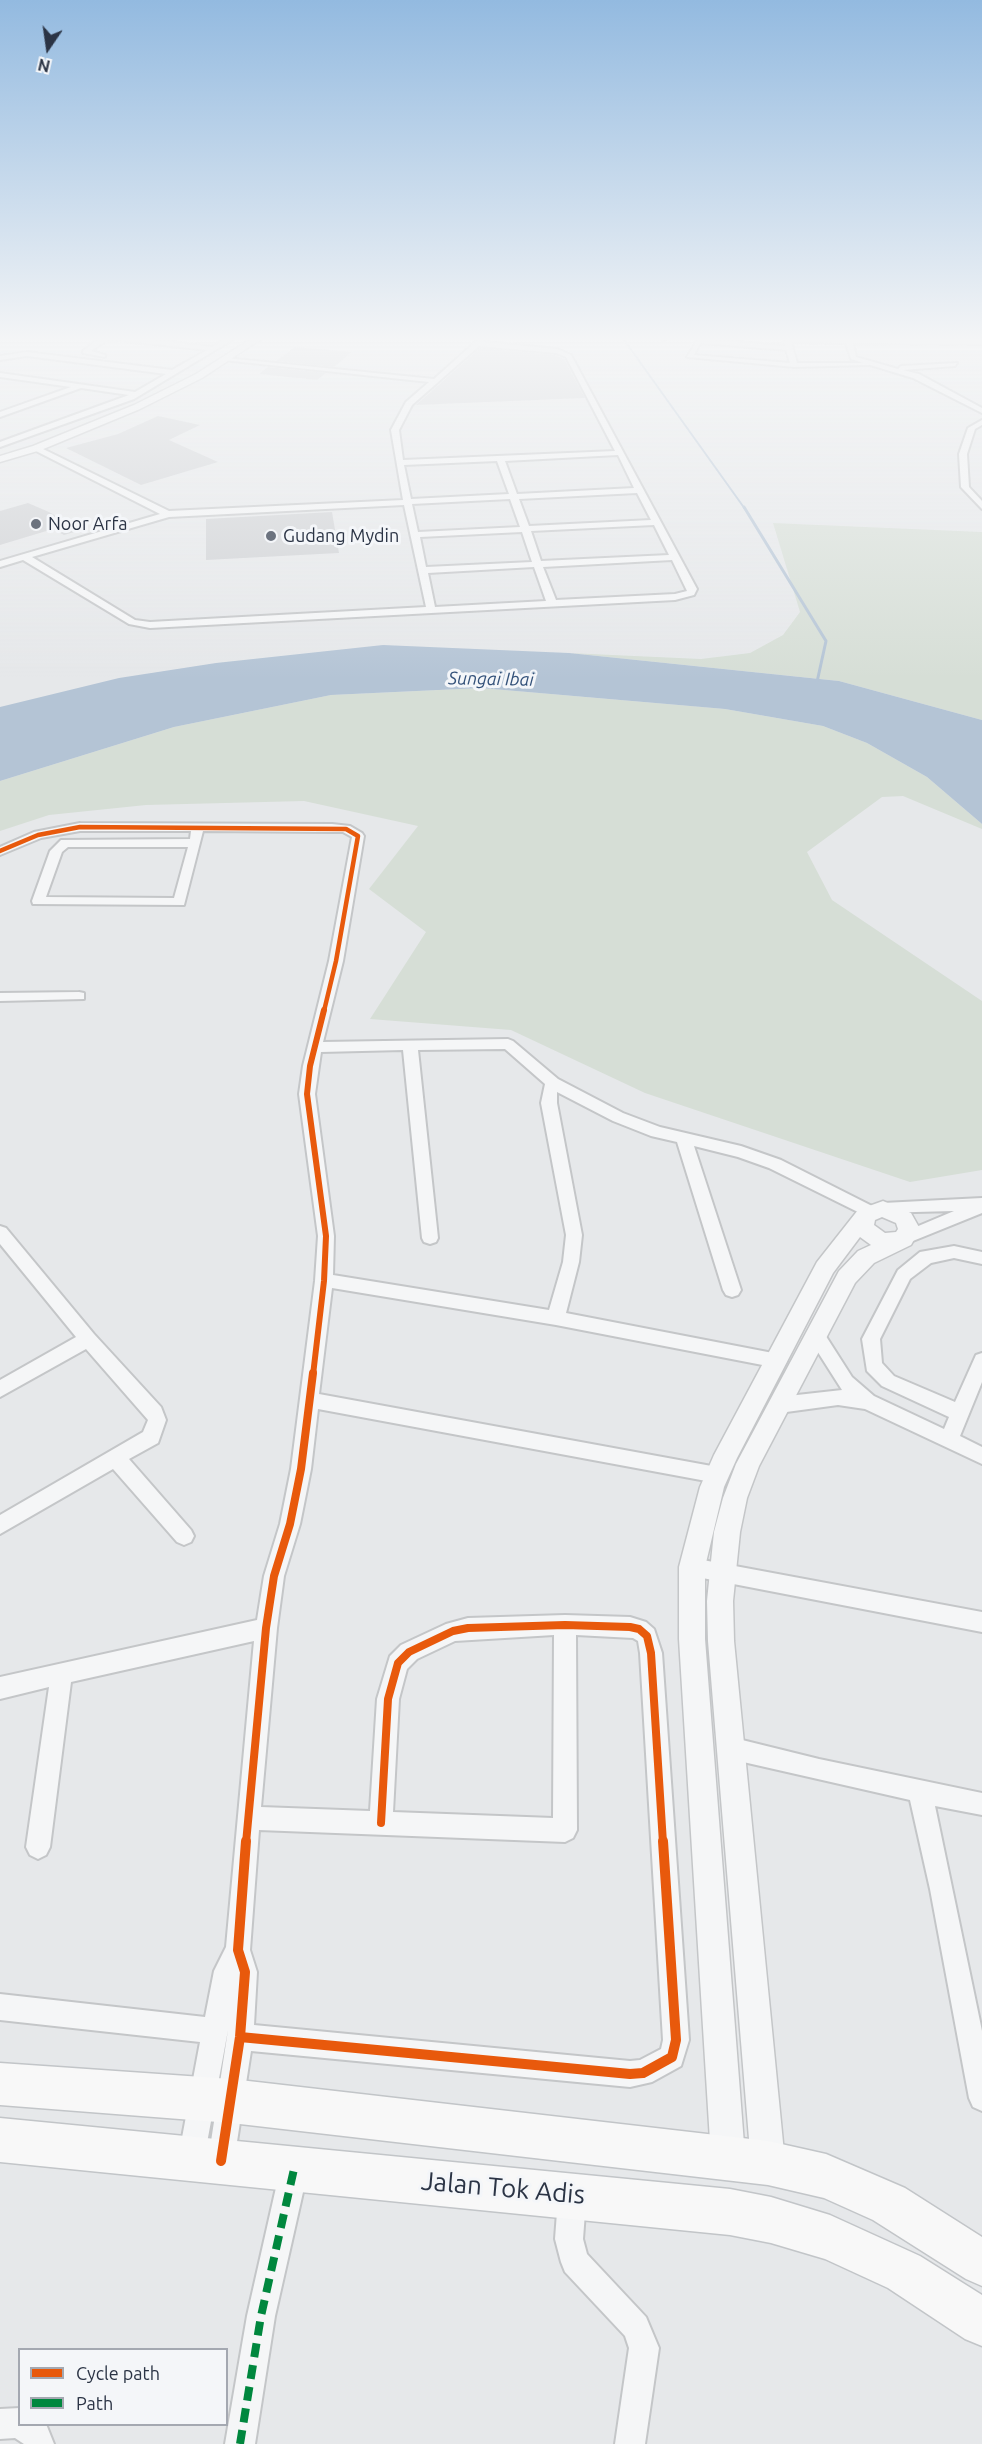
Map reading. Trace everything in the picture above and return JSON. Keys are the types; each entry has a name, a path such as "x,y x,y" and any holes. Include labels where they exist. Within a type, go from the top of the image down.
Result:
{"main road":[{"path":"0,2084 217,2100 748,2160 826,2176 856,2188 889,2204 982,2263"},
{"name":"Jalan Tok Adis","path":"0,2140 730,2212 771,2220 830,2238 904,2272 982,2322"}],"street":[{"path":"0,459 27,451"},
{"path":"43,451 168,514"},
{"path":"398,451 425,570 431,610"},
{"path":"963,451 964,484 982,506"},
{"path":"24,557 132,622 140,624 685,595 692,590 620,453 399,463"},
{"path":"500,459 552,603"},
{"path":"0,564 168,514 640,490"},
{"path":"416,535 657,522"},
{"path":"425,570 675,557"},
{"path":"0,851 44,833 80,827 332,828 346,829 358,836 336,961 310,1066 307,1094 326,1236 324,1281 301,1469 290,1524 274,1576 266,1628 238,1950 245,1972 240,2037 217,2100 206,2160"},
{"path":"195,843 65,843 56,851 38,901 179,902 195,843 198,827"},
{"path":"0,997 79,996"},
{"path":"316,1047 508,1044 554,1083 618,1117 684,1140 741,1152 775,1164 873,1212 904,1218 909,1229 900,1240 882,1242 869,1235 863,1225 873,1212"},
{"path":"410,1046 430,1238"},
{"path":"554,1083 549,1093 549,1103 574,1235 571,1262 556,1318"},
{"path":"684,1140 732,1290"},
{"path":"748,2160 692,1639 692,1568 717,1475 825,1268 873,1212 982,1205"},
{"path":"748,2160 730,1748 721,1641 727,1532 735,1498 748,1464 847,1277 855,1267 880,1248 982,1205"},
{"path":"0,1232 88,1339 154,1413 156,1428 151,1437 0,1525"},
{"path":"960,1413 888,1381 873,1366 871,1339 904,1275 926,1257 954,1252 982,1258"},
{"path":"324,1281 348,1282 556,1318 778,1361"},
{"path":"816,1335 846,1382 867,1401 982,1456"},
{"path":"0,1389 88,1339"},
{"path":"949,1440 982,1360"},
{"path":"779,1405 838,1397 867,1401"},
{"path":"310,1400 717,1475"},
{"path":"116,1458 184,1536"},
{"path":"692,1568 982,1622"},
{"path":"248,1818 564,1830 565,1625"},
{"path":"240,2037 630,2074 643,2073 672,2057 676,2040 652,1665 647,1636 639,1629 565,1625 468,1628 453,1630 409,1652 398,1663 388,1699 381,1823"},
{"path":"0,1689 62,1677 266,1628"},
{"path":"38,1848 62,1677"},
{"path":"730,1748 982,1804"},
{"path":"920,1792 975,2025 982,2098"},
{"path":"217,2100 213,2031 226,1971 238,1950"},
{"path":"0,2007 213,2031"},
{"path":"240,2444 261,2316 294,2169"},
{"path":"573,2195 569,2240 575,2262 636,2327 644,2348 630,2444"},
{"path":"0,2424 18,2424"},
{"path":"23,2426 35,2434 39,2444"}],"shaded area":[{"path":"773,523 982,532 982,720 839,681 569,653 701,659 750,653 783,635 800,612"},
{"path":"481,688 725,709 823,726 867,743 927,777 982,824 982,829 903,796 882,797 807,852 832,900 982,1001 982,1170 910,1182 645,1093 511,1030 370,1019 426,932 369,889 418,826 304,801 146,805 49,815 0,831 0,781 174,727 331,695"}],"water":[{"name":"Sungai Ibai","path":"383,645 569,653 839,681 982,720 982,824 927,777 867,743 823,726 725,709 481,688 331,695 174,727 0,781 0,707 119,678 216,663"}],"building":[{"path":"72,451 194,451 218,462 141,485"},
{"name":"Noor Arfa","path":"28,503 81,530 64,535 53,529 0,545 0,511"},
{"name":"Gudang Mydin","path":"332,512 339,553 206,560 206,519"}],"waterway":[{"path":"704,451 745,509"},
{"path":"744,507 826,641 817,682"}],"marked path":[{"path":"240,2444 261,2316 294,2169"}],"cycle path":[{"path":"0,851 38,835 80,827 332,828 346,829 358,836 336,961 310,1066 307,1094 326,1236 324,1281 301,1469 290,1524 274,1576 266,1628 240,1906 238,1950 245,1972 240,2037 221,2161"},
{"path":"240,2037 630,2074 643,2073 672,2057 676,2040 651,1653 647,1636 639,1629 565,1625 468,1628 453,1631 409,1652 398,1663 388,1699 381,1823"}],"place":[{"name":"Noor Arfa","path":"36,524"},
{"name":"Gudang Mydin","path":"271,536"}]}
